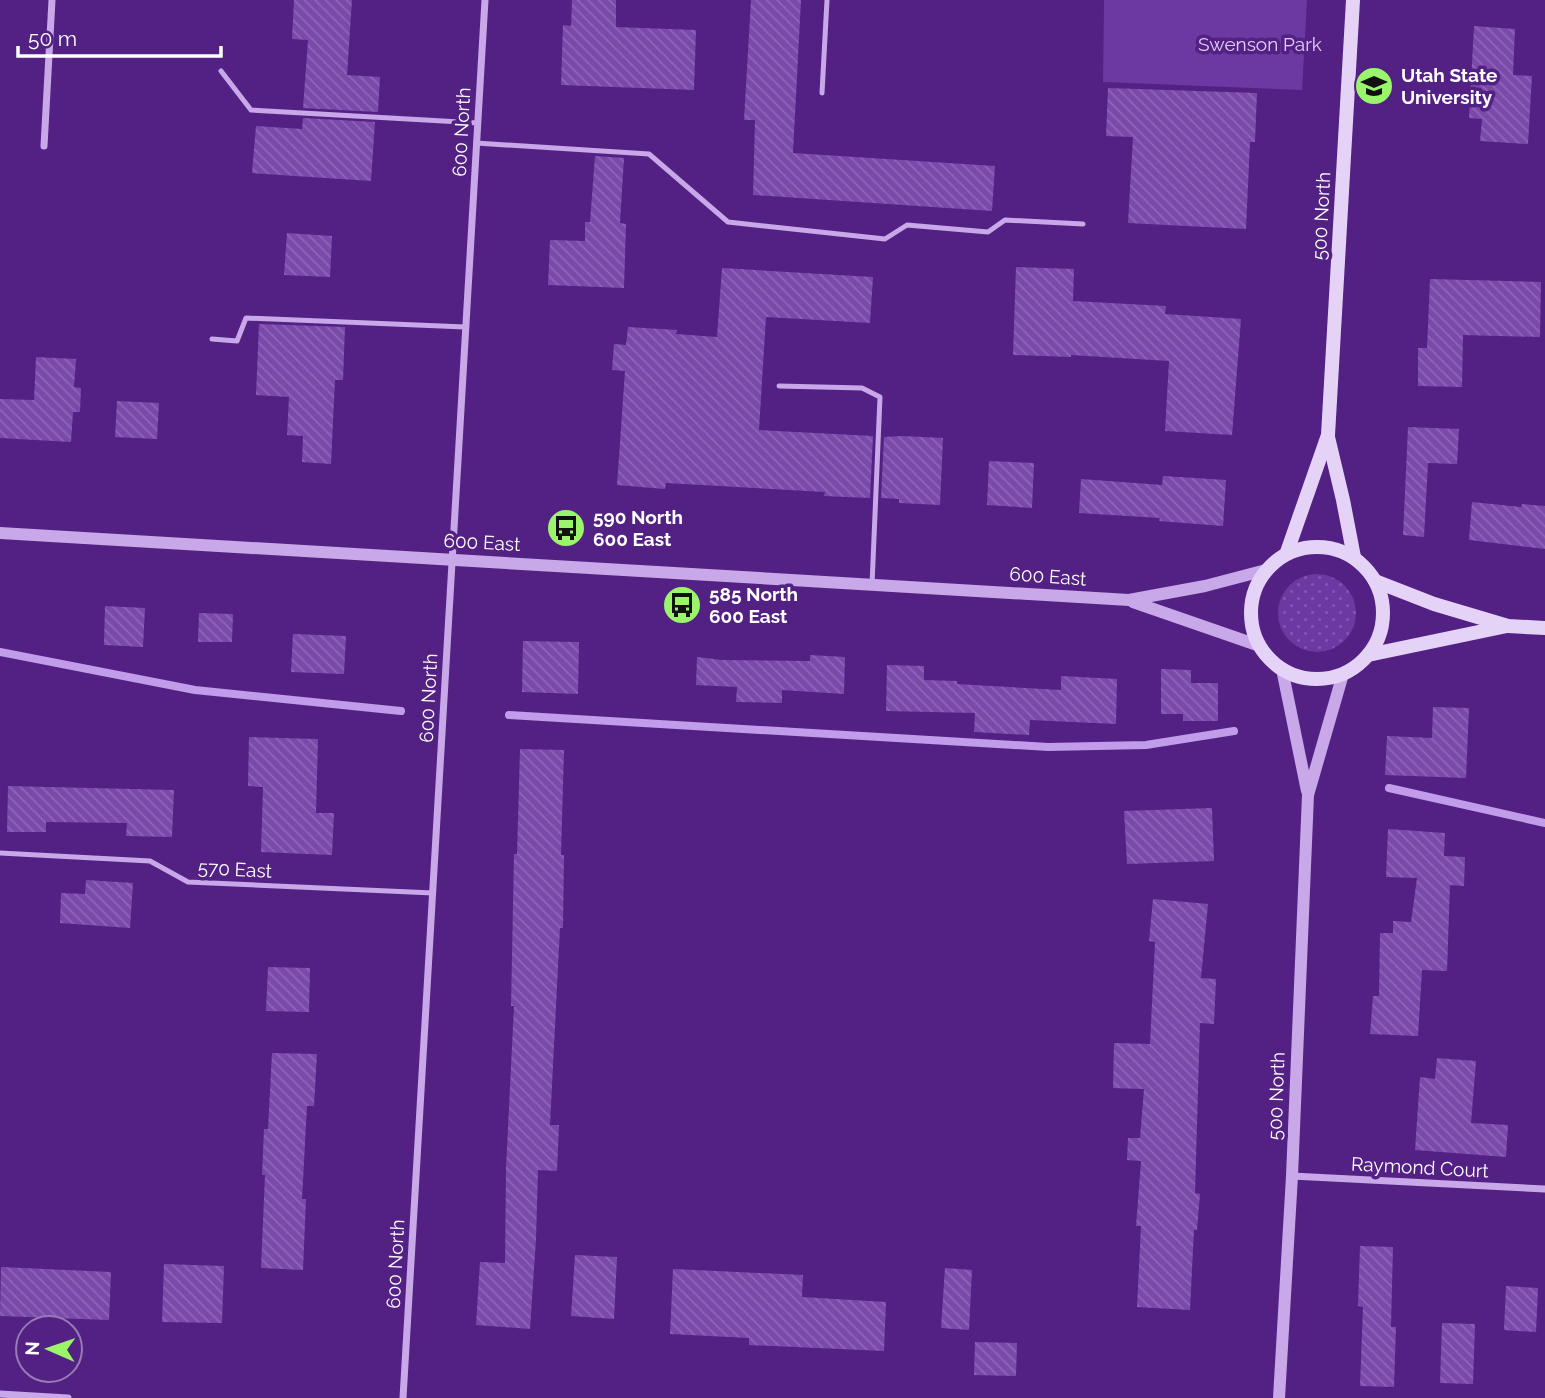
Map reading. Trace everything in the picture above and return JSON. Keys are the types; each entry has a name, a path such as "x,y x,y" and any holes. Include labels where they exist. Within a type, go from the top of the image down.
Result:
{"main road":[{"name":"500 North","path":"1287,552 1328,435 1353,0"},
{"name":"500 North","path":"1328,435 1354,557"},
{"path":"1317,546 1339,550 1354,557 1375,581 1383,611 1381,633 1368,655 1357,666 1329,678 1305,678 1282,669 1269,659 1260,646 1252,625 1252,599 1266,570 1287,552 1317,546"},
{"path":"1375,581 1434,604 1508,626 1545,628"},
{"path":"1368,655 1508,626"}],"street":[{"path":"44,146 52,0"},
{"name":"600 North","path":"403,1398 485,0"},
{"name":"600 East","path":"0,533 1129,600 1205,586 1266,570"},
{"name":"600 East","path":"1129,600 1260,646"},
{"name":"500 North","path":"1282,669 1308,795"},
{"name":"500 North","path":"1279,1398 1292,1176 1308,795 1343,674"},
{"name":"Raymond Court","path":"1292,1176 1545,1189"},
{"path":"0,1394 68,1398"}],"lane":[{"path":"822,93 827,0"},
{"path":"221,71 251,110 478,123"},
{"path":"476,143 649,153 729,222 885,239 907,225 988,232 1005,220 1083,224"},
{"path":"212,339 237,341 246,318 466,327"},
{"path":"779,386 862,388 880,397 872,585"},
{"name":"570 East","path":"0,853 150,861 188,882 433,893"}],"green space":[{"name":"Swenson Park","path":"1104,0 1307,0 1302,90 1103,82"},
{"path":"1317,574 1332,577 1349,591 1356,613 1353,628 1339,645 1317,652 1302,649 1285,635 1278,613 1281,598 1295,581"}],"building":[{"path":"294,0 352,0 347,75 380,77 378,112 303,108 308,40 292,39"},
{"path":"572,0 616,0 616,27 696,30 694,90 561,85 563,25 571,26"},
{"path":"751,0 801,0 793,153 995,166 992,211 753,195 755,120 744,120"},
{"path":"1474,26 1515,29 1513,75 1532,76 1528,144 1480,141 1482,119 1469,118"},
{"path":"1108,88 1257,93 1255,142 1250,142 1246,229 1128,223 1133,137 1106,136"},
{"path":"303,118 375,122 371,181 252,173 256,126 302,129"},
{"path":"595,156 624,158 620,223 626,224 624,288 548,285 550,240 585,241 585,222 590,222"},
{"path":"287,233 332,236 330,277 284,275"},
{"path":"1016,267 1074,269 1073,301 1166,306 1165,314 1241,319 1232,435 1165,431 1169,361 1071,355 1013,355"},
{"path":"722,268 873,277 870,323 766,317 759,430 873,436 870,498 824,496 825,492 666,483 665,489 617,485 625,371 612,370 614,344 626,345 628,327 677,330 676,334 717,337"},
{"path":"1430,279 1541,282 1540,337 1463,335 1462,387 1418,386 1418,348 1427,348"},
{"path":"259,324 345,327 343,380 335,380 331,464 302,462 303,436 287,435 289,397 256,395"},
{"path":"36,357 76,359 74,387 81,388 80,412 73,412 71,442 0,438 0,399 34,400"},
{"path":"117,401 159,403 157,439 115,437"},
{"path":"1408,427 1459,429 1457,464 1428,463 1424,537 1403,535"},
{"path":"884,437 943,438 940,505 899,503 899,499 881,498"},
{"path":"989,461 1034,463 1032,508 987,505"},
{"path":"1163,476 1226,480 1223,526 1159,521 1160,518 1079,513 1081,479 1162,485"},
{"path":"1472,502 1521,507 1522,504 1545,506 1545,549 1469,540"},
{"path":"105,606 145,608 143,647 104,645"},
{"path":"199,613 233,614 232,642 198,642"},
{"path":"293,634 346,636 344,674 291,672"},
{"path":"523,641 579,642 578,694 522,692"},
{"path":"810,655 845,657 844,694 782,690 782,703 736,702 737,687 696,685 697,657 722,660 810,661"},
{"path":"887,665 924,666 924,680 957,681 957,684 1061,690 1061,676 1117,679 1116,724 1030,720 1029,735 974,732 975,713 886,711"},
{"path":"1161,669 1191,670 1191,683 1218,683 1218,721 1183,721 1183,714 1161,714"},
{"path":"1433,707 1469,708 1466,778 1385,775 1387,736 1432,738"},
{"path":"249,737 318,739 316,813 334,813 332,855 261,852 263,787 248,786"},
{"path":"520,749 564,750 561,855 564,855 563,928 560,928 550,1125 559,1125 557,1171 538,1170 530,1329 476,1325 480,1262 505,1263 506,1168 514,1006 511,1006 514,854 517,854"},
{"path":"8,786 174,790 172,837 126,836 127,823 46,822 46,832 7,832"},
{"path":"1212,808 1214,861 1127,864 1124,811"},
{"path":"1388,829 1445,833 1444,856 1465,857 1464,886 1450,885 1447,971 1422,970 1418,1036 1370,1034 1373,996 1379,996 1380,933 1393,933 1393,921 1411,922 1417,878 1386,877"},
{"path":"86,880 133,883 130,928 60,923 61,893 85,894"},
{"path":"1153,899 1208,904 1201,978 1216,979 1214,1024 1200,1023 1195,1193 1200,1194 1197,1230 1194,1230 1190,1310 1137,1307 1141,1226 1136,1226 1141,1161 1127,1160 1128,1138 1140,1138 1144,1089 1113,1088 1114,1043 1150,1044 1155,942 1149,941"},
{"path":"268,967 310,968 309,1012 266,1011"},
{"path":"272,1053 317,1054 314,1106 307,1106 302,1199 306,1199 303,1270 261,1268 264,1129 268,1129"},
{"path":"1437,1058 1476,1061 1471,1123 1508,1125 1506,1157 1415,1150 1420,1077 1435,1079"},
{"path":"1360,1246 1393,1247 1391,1327 1396,1327 1394,1387 1360,1386 1363,1307 1358,1306"},
{"path":"575,1255 617,1257 614,1319 571,1316"},
{"path":"164,1264 224,1266 222,1323 162,1322"},
{"path":"1,1267 111,1272 109,1320 84,1319 84,1314 0,1316"},
{"path":"945,1268 972,1270 969,1330 941,1328"},
{"path":"673,1269 803,1275 802,1297 886,1302 884,1351 749,1345 749,1338 670,1334"},
{"path":"1506,1286 1538,1288 1536,1332 1504,1330"},
{"path":"1442,1323 1475,1324 1473,1384 1440,1383"},
{"path":"975,1342 1017,1343 1016,1376 974,1375"}],"waterway":[{"path":"0,652 195,690 401,711"},
{"path":"509,715 1048,747 1146,745 1234,731"},
{"path":"1389,788 1545,823"}],"place":[{"name":"Utah State University","path":"1374,86"},
{"name":"590 North 600 East","path":"566,528"},
{"name":"585 North 600 East","path":"682,605"}]}
